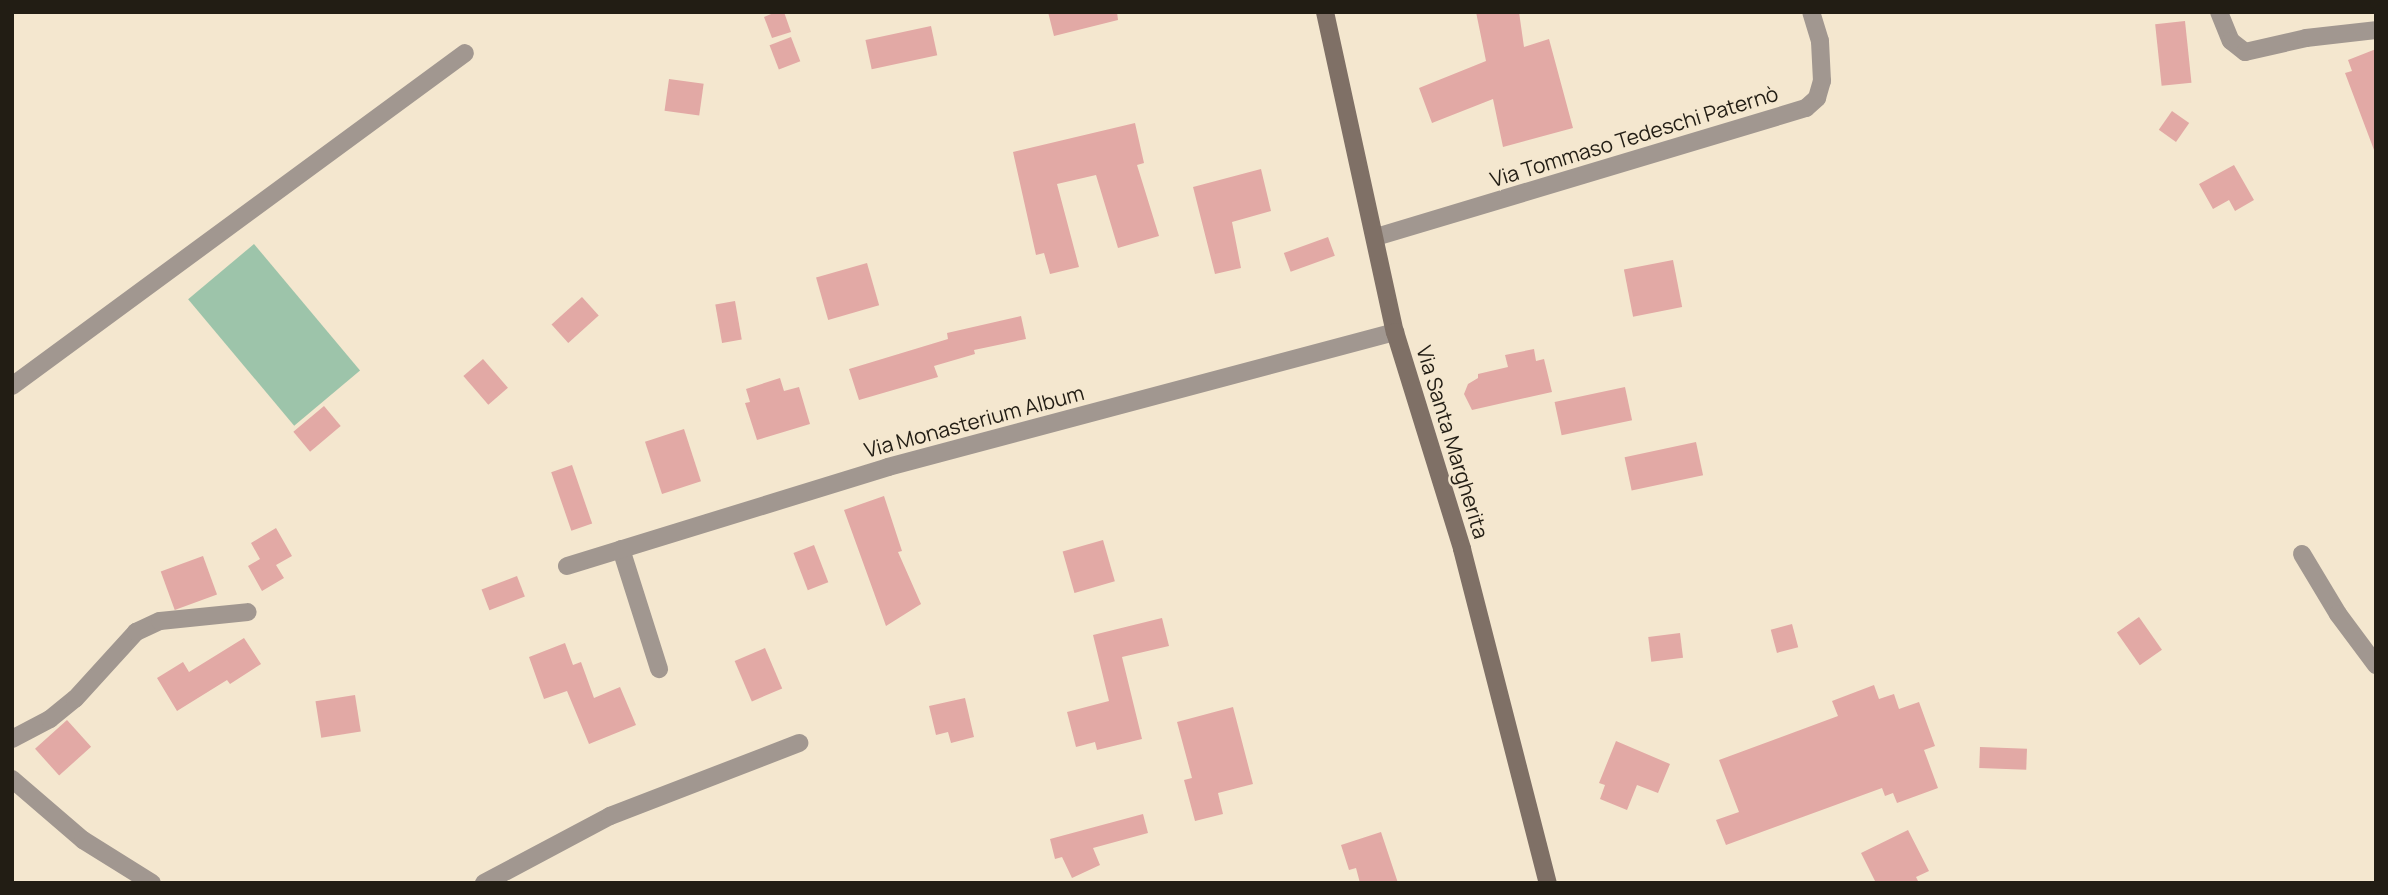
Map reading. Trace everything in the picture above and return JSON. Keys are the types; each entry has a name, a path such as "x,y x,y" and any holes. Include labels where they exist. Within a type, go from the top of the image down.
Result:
{"street":[{"name":"Via Santa Margherita","path":"1325,12 1395,332 1462,549 1548,883"},
{"name":"Via Tommaso Tedeschi Paternò","path":"1376,237 1806,108 1817,98 1822,81 1820,41 1811,12"},
{"path":"2220,12 2231,41 2245,52 2306,38 2376,30"},
{"path":"12,386 465,53"},
{"name":"Via Monasterium Album","path":"568,566 888,467 1395,332"},
{"path":"621,549 659,669"},
{"path":"2302,554 2338,614 2376,664"},
{"path":"12,739 50,719 75,699 136,632 160,621 248,612"},
{"path":"484,883 610,816 799,743"},
{"path":"12,779 83,840 152,883"}],"green space":[{"path":"254,244 360,370 294,426 188,299"}],"building":[{"path":"784,12 791,32 772,38 764,17"},
{"path":"1048,12 1117,12 1118,20 1054,36"},
{"path":"1476,12 1519,12 1524,47 1549,39 1573,128 1503,147 1493,99 1432,123 1419,88 1486,61"},
{"path":"2185,21 2191,83 2162,86 2155,24"},
{"path":"931,26 937,55 872,69 865,40"},
{"path":"791,37 800,61 779,70 770,45"},
{"path":"2376,49 2374,150 2345,73 2352,71 2348,60"},
{"path":"669,79 704,84 699,116 665,111"},
{"path":"2172,111 2189,123 2176,142 2159,130"},
{"path":"1135,123 1144,163 1137,165 1159,236 1118,248 1096,175 1057,184 1079,267 1050,274 1044,253 1036,255 1013,152"},
{"path":"2234,165 2254,200 2235,211 2229,200 2213,209 2199,184"},
{"path":"1261,169 1271,211 1232,222 1241,268 1215,274 1193,187"},
{"path":"1328,237 1335,256 1291,272 1284,253"},
{"path":"1673,260 1682,307 1633,317 1624,270"},
{"path":"867,263 879,305 828,320 816,278"},
{"path":"582,297 599,316 568,343 552,324"},
{"path":"735,301 742,339 722,343 715,304"},
{"path":"1021,316 1026,339 974,350 975,354 934,366 938,377 859,400 849,369 948,339 947,333"},
{"path":"1534,349 1536,361 1544,359 1552,392 1472,410 1464,394 1468,384 1478,378 1478,374 1508,367 1505,355"},
{"path":"483,359 508,388 488,405 463,376"},
{"path":"780,378 784,391 799,387 810,424 757,440 745,403 750,402 746,389"},
{"path":"1625,387 1632,420 1562,435 1555,402"},
{"path":"324,406 341,426 310,452 293,432"},
{"path":"684,429 701,481 662,494 645,442"},
{"path":"1696,442 1703,475 1632,490 1625,457"},
{"path":"572,465 592,524 571,531 551,472"},
{"path":"884,496 902,551 898,552 921,604 886,626 844,510"},
{"path":"276,528 292,556 276,565 284,578 262,591 248,566 260,559 251,543"},
{"path":"1103,540 1115,581 1074,593 1063,552"},
{"path":"814,545 828,582 808,590 793,553"},
{"path":"203,556 217,595 175,610 161,571"},
{"path":"517,576 525,597 489,610 482,590"},
{"path":"2139,617 2162,650 2140,665 2117,632"},
{"path":"1162,618 1169,646 1122,657 1142,739 1097,750 1095,742 1076,747 1067,712 1109,701 1093,635"},
{"path":"1792,624 1798,647 1777,653 1771,630"},
{"path":"1680,633 1683,658 1651,662 1648,637"},
{"path":"244,638 261,664 230,684 227,680 177,711 157,678 183,662 189,672"},
{"path":"565,643 573,665 581,662 594,698 620,687 636,725 589,744 567,691 544,699 529,657"},
{"path":"765,648 782,689 752,701 735,661"},
{"path":"1874,685 1879,699 1894,694 1899,709 1919,702 1935,746 1924,750 1938,788 1897,803 1893,793 1885,796 1882,788 1726,845 1716,820 1739,812 1719,760 1838,716 1832,701"},
{"path":"355,695 361,732 321,738 315,701"},
{"path":"965,698 974,737 951,743 948,732 936,735 929,706"},
{"path":"1233,707 1253,784 1218,793 1223,814 1195,821 1184,780 1192,778 1177,722"},
{"path":"67,720 91,747 59,776 35,749"},
{"path":"1616,741 1670,764 1658,793 1637,785 1627,810 1600,799 1605,785 1599,783"},
{"path":"1980,747 2027,749 2026,770 1979,768"},
{"path":"1143,814 1148,833 1093,848 1100,865 1072,878 1062,857 1055,859 1050,839"},
{"path":"1908,830 1929,871 1916,877 1919,883 1876,883 1861,853"},
{"path":"1381,832 1398,883 1360,883 1356,868 1349,870 1341,845"}]}
